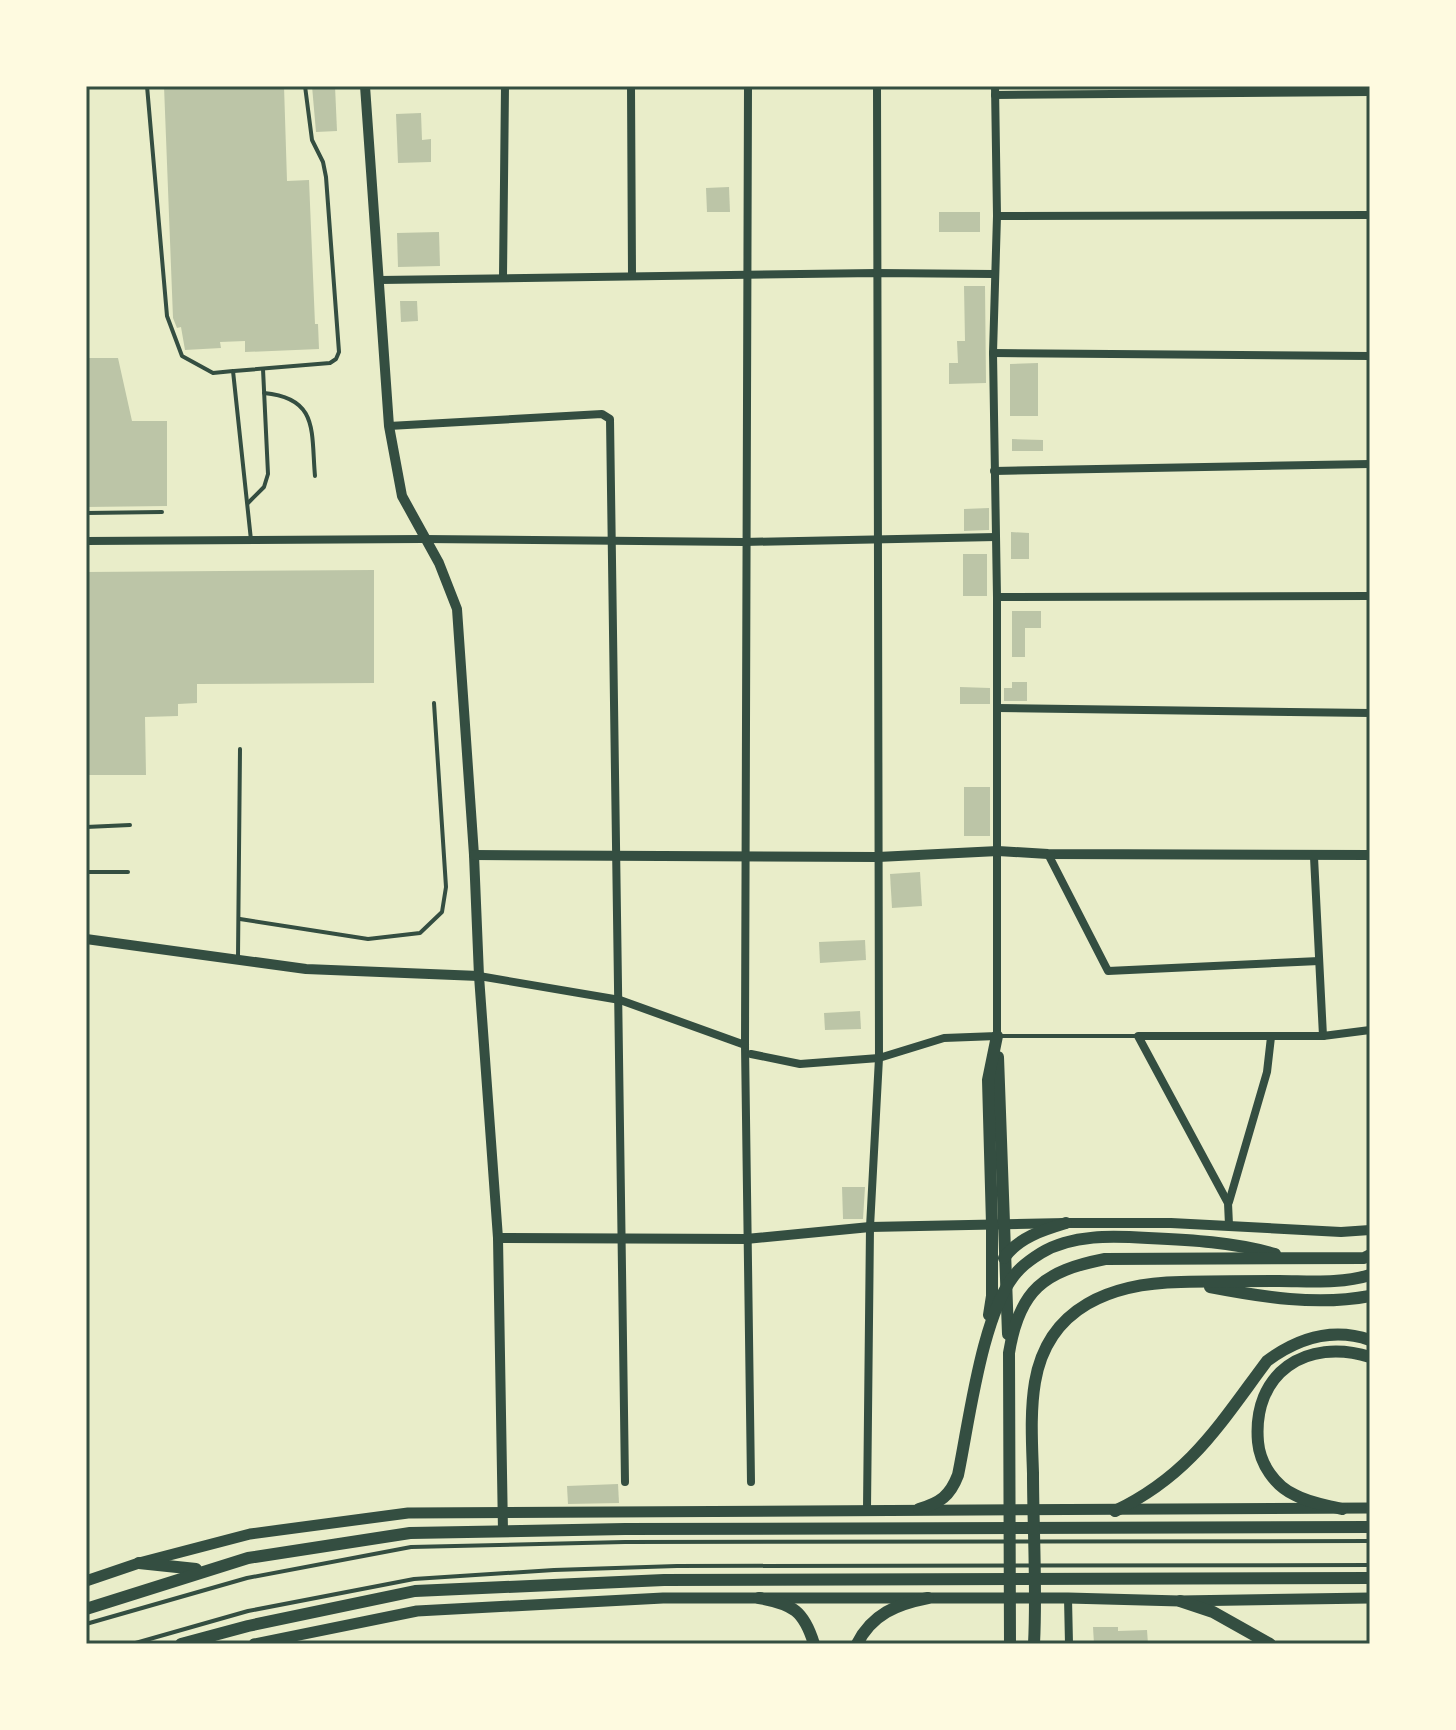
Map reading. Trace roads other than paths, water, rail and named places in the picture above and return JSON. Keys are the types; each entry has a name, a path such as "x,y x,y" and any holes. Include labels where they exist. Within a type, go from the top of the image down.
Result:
{"main road":[{"path":"992,1296 988,1080 998,1038"},
{"path":"998,1038 1009,1353 1010,1640"},
{"path":"919,1509 936,1504 953,1490 958,1475 992,1296 1002,1260 1011,1249 1036,1232 1066,1223"},
{"path":"983,1354 996,1310 1017,1272 1043,1252 1079,1240 1102,1237 1224,1243 1249,1246 1292,1259"},
{"path":"1009,1353 1013,1323 1023,1303 1058,1272 1078,1264 1134,1258 1292,1259 1364,1258 1370,1255"},
{"path":"1034,1640 1033,1398 1042,1357 1061,1325 1086,1304 1126,1287 1183,1282 1330,1281 1370,1275"},
{"path":"1183,1282 1266,1298 1329,1300 1370,1296"},
{"path":"1115,1511 1145,1497 1185,1465 1267,1361 1284,1348 1302,1339 1321,1335 1370,1340"},
{"path":"1342,1509 1293,1495 1270,1473 1259,1448 1259,1406 1267,1387 1278,1374 1308,1356 1341,1351 1370,1357"},
{"path":"86,1581 139,1563 250,1534 408,1513 1370,1508"},
{"path":"86,1609 248,1558 410,1533 1370,1527"},
{"path":"139,1563 204,1570"},
{"path":"181,1644 248,1626 415,1591 664,1580 1370,1578"},
{"path":"254,1644 417,1611 663,1598 1180,1601 1370,1598"},
{"path":"759,1598 794,1608 809,1626 814,1644"},
{"path":"857,1644 878,1617 905,1602 928,1598"},
{"path":"1180,1601 1213,1612 1270,1644"}],"street":[{"path":"365,86 389,426 402,496 423,539 439,563 457,609 498,1238 503,1531"},
{"path":"503,277 505,86"},
{"path":"631,86 632,275"},
{"path":"748,86 744,542 745,1045 751,1482"},
{"path":"867,1509 870,1227 879,1058 877,86"},
{"path":"751,1054 800,1064 879,1058 944,1038 998,1038 993,353 997,216 995,91 1370,92"},
{"path":"997,216 1370,215"},
{"path":"380,280 632,275 994,274"},
{"path":"993,353 1370,356"},
{"path":"389,426 607,416 610,419 624,1239 625,1482"},
{"path":"994,471 1370,464"},
{"path":"86,541 423,539 744,542 996,537"},
{"path":"997,597 1370,596"},
{"path":"997,708 1370,713"},
{"path":"474,855 878,857 998,851 1314,857 1370,855"},
{"path":"1048,854 1108,971 1319,961"},
{"path":"1314,857 1323,1036"},
{"path":"86,939 306,969 479,976 620,1000 745,1045"},
{"path":"1228,1203 1138,1036 1323,1036 1370,1030"},
{"path":"1229,1225 1228,1203 1267,1072 1271,1037"},
{"path":"498,1238 746,1239 870,1227 1066,1223 1229,1225 1341,1232 1370,1230"},
{"path":"1068,1598 1069,1644"}],"lane":[{"path":"147,86 167,316 182,356 213,373 330,363 339,352 326,177 323,162 312,140 305,86"},
{"path":"248,504 264,487 268,474 263,369"},
{"path":"233,371 251,540"},
{"path":"264,393 283,395 302,405 310,420 315,476"},
{"path":"86,513 162,512"},
{"path":"240,919 368,939 420,933 442,912 446,887 434,703"},
{"path":"238,960 240,749"},
{"path":"86,827 130,825"},
{"path":"86,872 128,872"},
{"path":"998,1038 1138,1036"},
{"path":"86,1624 247,1578 411,1547 625,1542 1370,1541"},
{"path":"132,1644 248,1611 414,1579 554,1570 677,1566 1370,1565"}]}
